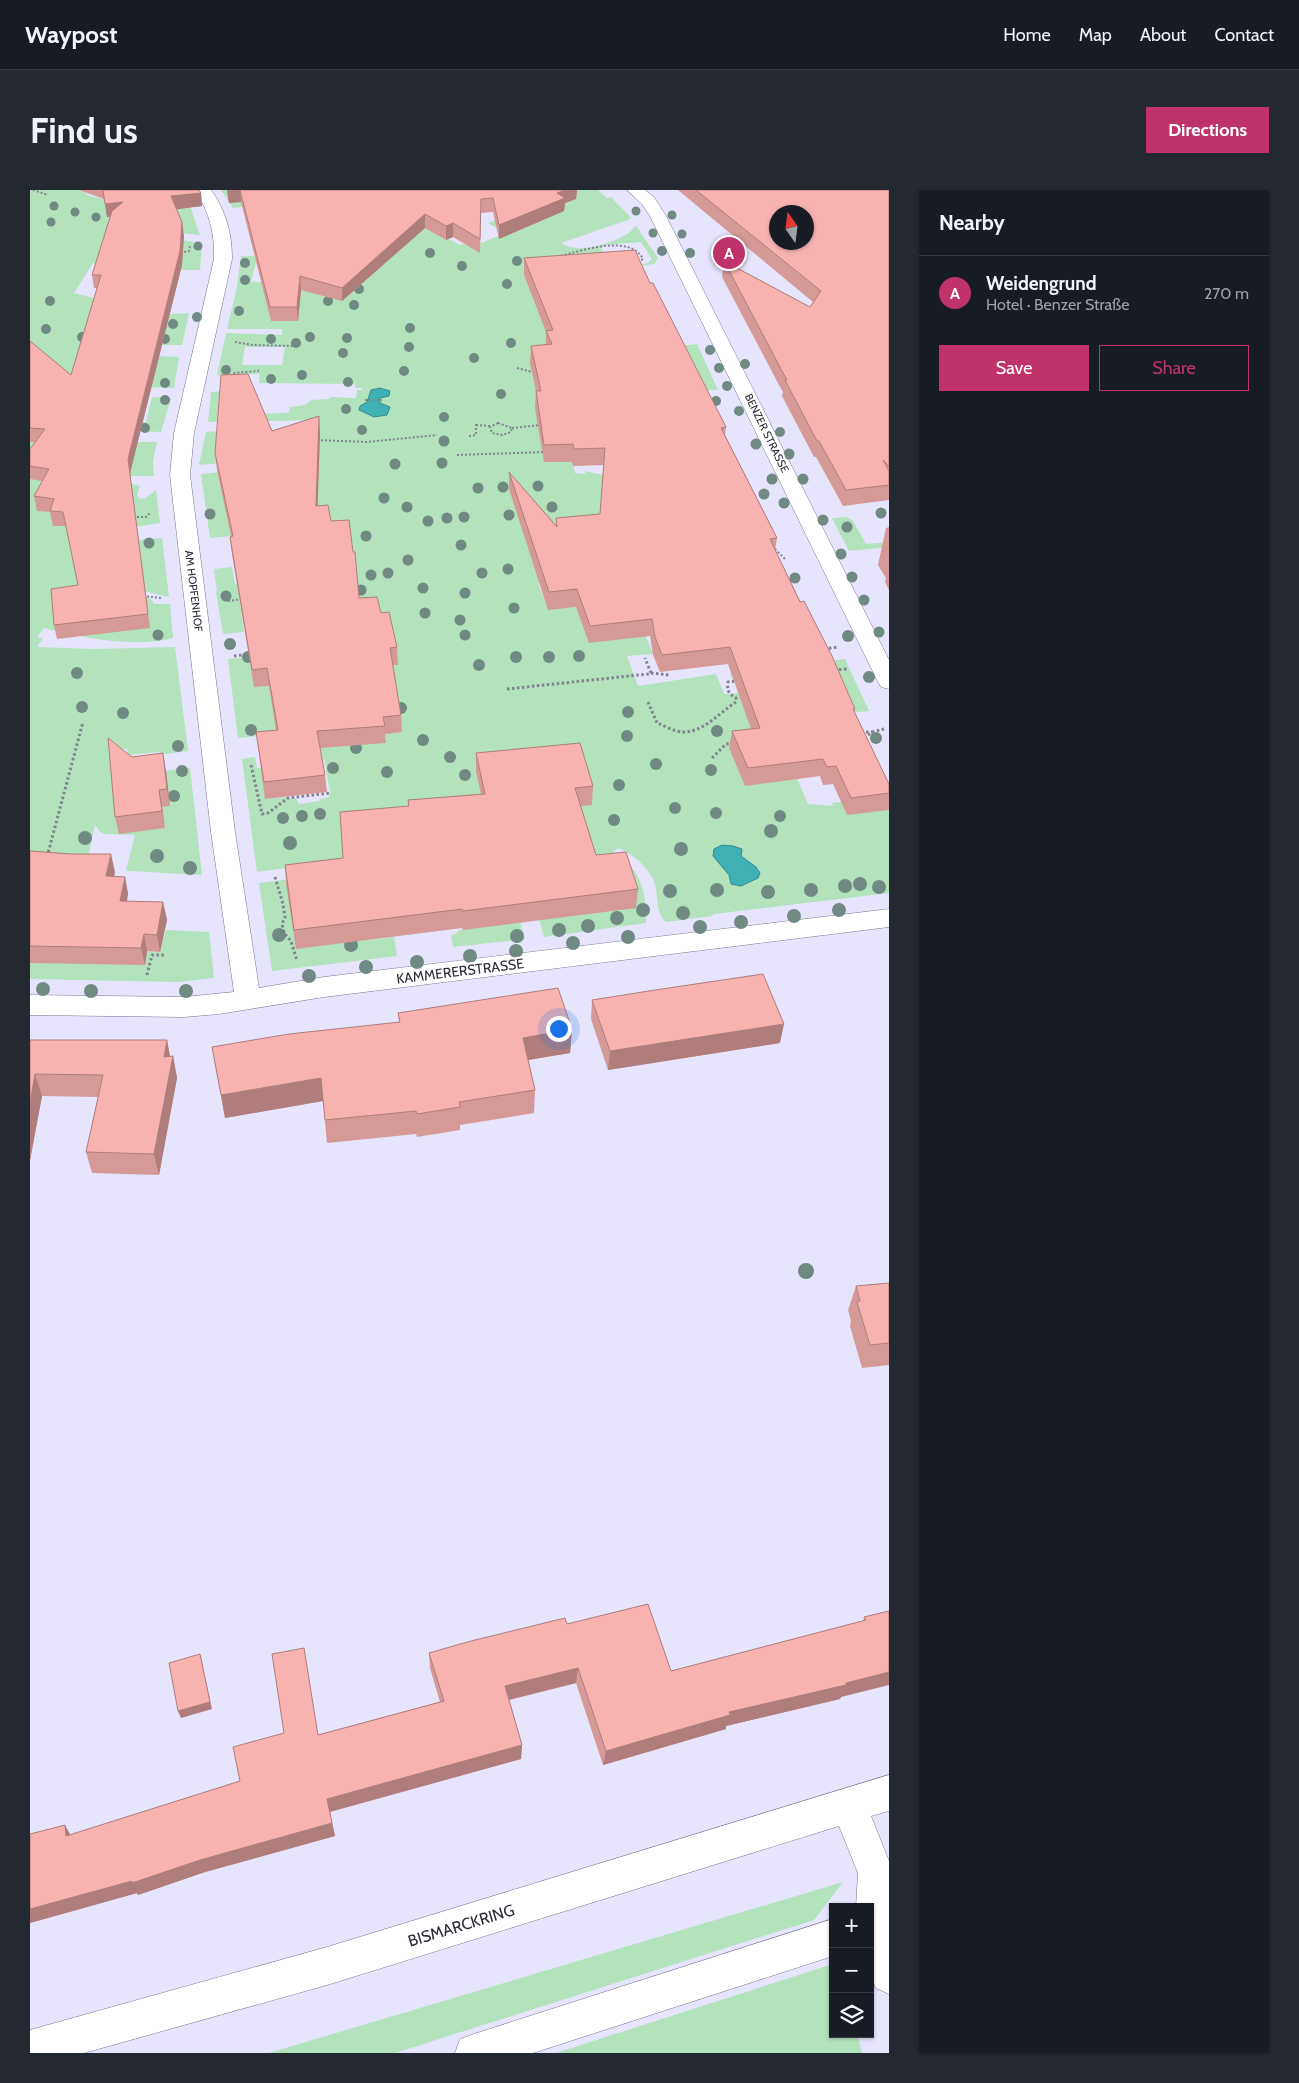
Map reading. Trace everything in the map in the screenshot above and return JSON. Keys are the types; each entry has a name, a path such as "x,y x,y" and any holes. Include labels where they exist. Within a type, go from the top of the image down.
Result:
{"street":[{"name":"AM HOPFENHOF","path":"202,190 210,201 218,220 223,242 223,259 184,433 180,475 223,832 248,998"},
{"name":"BENZER STRASSE","path":"635,190 648,201 658,216 889,682"},
{"name":"KAMMERERSTRASSE","path":"30,1005 120,1007 219,1004 248,998 889,918"},
{"name":"BISMARCKRING","path":"30,2049 327,1966 889,1793"},
{"path":"848,1805 876,1872 874,1903"},
{"path":"874,1930 889,1975"},
{"path":"474,2053 829,1938"}],"path":[{"path":"33,190 48,195"},
{"path":"556,258 617,245 637,249 643,255 640,261"},
{"path":"234,342 253,345 294,346"},
{"path":"230,379 234,373 255,372 259,368"},
{"path":"517,368 539,373"},
{"path":"365,400 382,400"},
{"path":"469,436 476,435 476,424 491,426 498,423 512,428 545,425"},
{"path":"491,426 490,431 498,435 508,434 512,428"},
{"path":"314,440 367,442 437,436"},
{"path":"457,454 484,455 548,452"},
{"path":"128,517 148,516 151,509"},
{"path":"775,549 785,559"},
{"path":"140,596 163,598"},
{"path":"228,601 247,599"},
{"path":"821,649 844,647"},
{"path":"645,658 651,673"},
{"path":"831,671 849,669"},
{"path":"507,689 651,673 669,675"},
{"path":"648,702 655,721 660,725 678,731 694,731 703,728 720,712 736,702 736,698 728,693 727,687 728,682 738,681"},
{"path":"45,864 83,722"},
{"path":"857,732 872,732 884,729"},
{"path":"858,740 872,732"},
{"path":"712,758 726,744 734,743"},
{"path":"251,763 262,814 275,809 288,798 330,793"},
{"path":"275,877 285,917 282,924 284,933 293,945 298,968"},
{"path":"145,982 151,956 166,955"}],"shaded area":[{"path":"30,190 81,190 90,196 179,217 176,209 190,206 200,235 150,230 115,223 105,232 130,238 183,240 202,244 200,270 146,270 93,263 74,293 94,298 165,332 170,314 189,313 182,345 156,345 154,376 159,356 179,357 174,388 104,386 69,421 146,422 152,397 171,398 161,432 30,427"},
{"path":"221,190 444,190 429,230 446,240 449,239 460,245 464,244 471,247 505,233 488,223 565,203 576,198 560,190 598,190 607,198 611,197 631,218 561,243 577,248 594,247 620,238 636,226 658,258 654,264 639,266 648,263 652,259 641,242 604,245 601,249 604,253 538,310 552,347 575,473 585,474 585,471 603,475 604,483 631,507 526,541 531,557 551,555 566,581 538,583 548,609 596,606 642,627 653,654 627,656 638,686 716,674 724,694 738,693 767,699 745,786 797,778 808,804 833,806 832,803 841,802 889,809 889,893 714,914 712,916 666,922 660,914 655,884 649,872 635,858 618,848 613,852 631,867 642,886 646,909 646,923 544,937 517,839 342,840 344,863 355,876 369,940 394,937 397,956 272,971 259,883 314,876 302,866 257,872 242,759 255,757 257,768 261,768 266,799 296,798 300,804 319,801 329,797 330,791 324,759 321,760 303,732 238,738 228,659 249,657 254,687 269,686 271,694 297,596 240,602 244,632 223,634 214,569 232,567 235,584 295,577 226,511 231,536 210,538 201,474 221,472 318,437 319,420 208,422 211,392 222,391 222,397 219,397 218,409 222,415 285,413 289,412 290,407 305,405 311,400 330,399 330,397 356,398 357,390 362,390 362,388 355,388 355,384 259,383 260,374 217,375 226,333 282,335 282,329 227,329 237,287 241,256 255,256 254,258 257,259 251,282 297,283 266,204 233,208","holes":["245,347 285,347 282,365 242,365"]},
{"path":"697,344 718,390 674,390 680,346"},
{"path":"380,388 390,391 389,396 380,398 380,403 390,407 387,415 374,417 359,410 360,406 367,402 371,390"},
{"path":"220,431 274,459 199,465 206,432"},
{"path":"30,442 157,442 153,461 154,476 124,476 132,484 140,486 137,496 141,499 146,498 156,490 160,523 129,528 123,564 142,562 139,540 162,538 169,597 114,584 151,599 154,604 170,604 173,638 158,641 126,642 91,638 44,628 37,637 43,638 37,647 94,649 175,647 188,751 166,754 159,752 128,755 127,749 119,749 165,828 162,807 170,806 166,771 190,768 202,875 126,870 135,835 105,834 100,832 95,825 85,872 144,965 147,951 160,952 166,930 209,932 214,978 177,982 30,979"},
{"path":"847,517 853,521 866,544 889,542 889,547 849,551 832,518"},
{"path":"845,659 869,711 846,713 734,683 730,673"},
{"path":"722,845 742,849 741,856 756,867 760,873 758,878 741,886 731,884 729,875 713,856 714,849"},
{"path":"520,922 525,939 453,947 451,935 456,934 459,930"},
{"path":"843,1882 814,1920 395,2053 269,2053"},
{"path":"829,1965 829,2038 858,2038 862,2053 556,2053"}],"building":[{"path":"103,190 199,190 201,193 171,196 182,222 180,251 128,459 148,614 54,625 51,589 78,585 63,512 50,511 54,499 34,496 49,469 30,466 30,449 45,429 30,428 30,341 71,375 101,275 92,275 112,211 123,202 105,204"},
{"path":"240,190 565,190 557,193 565,198 499,225 493,198 481,199 480,239 453,223 446,226 425,214 342,288 300,276 297,307 270,307"},
{"path":"696,190 889,190 889,466 883,460 889,471 889,485 846,490 819,441 817,441 724,261 810,307 821,291 770,250 814,250 814,205 769,205 769,249"},
{"path":"635,250 650,283 653,283 726,427 721,428 777,538 770,539 800,602 804,601 832,656 855,709 853,709 889,784 889,793 851,798 836,766 827,767 823,759 748,768 732,731 760,728 730,647 662,655 655,637 652,619 590,626 577,589 549,592 509,472 557,527 556,518 600,514 605,448 574,449 573,444 544,445 536,391 541,391 531,346 552,344 546,331 553,330 524,258"},
{"path":"248,374 272,431 319,416 316,506 328,505 331,521 349,520 353,552 355,552 359,598 377,597 381,613 389,612 397,647 390,648 401,715 383,717 385,726 317,731 325,775 264,782 256,732 278,730 267,668 252,670 230,537 233,536 215,453 221,375"},
{"path":"108,738 132,757 163,753 167,789 159,790 162,811 115,817"},
{"path":"580,743 593,786 575,788 596,855 626,852 638,889 294,930 285,865 343,858 340,812 409,806 408,800 485,794 476,753"},
{"path":"30,851 111,854 106,876 125,877 120,901 163,902 157,935 144,934 141,948 30,946"},
{"path":"763,974 784,1024 610,1051 592,1000 655,990"},
{"path":"558,988 572,1029 523,1038 535,1090 459,1102 460,1107 417,1114 416,1111 325,1120 321,1078 221,1095 212,1047 289,1034 400,1022 398,1013"},
{"path":"30,1040 167,1040 164,1057 173,1056 154,1154 86,1152 103,1075 35,1074 30,1103"},
{"path":"889,1283 889,1343 870,1345 857,1302 860,1301 856,1286"},
{"path":"648,1604 671,1671 866,1620 864,1617 889,1611 889,1672 846,1683 846,1685 729,1712 730,1715 606,1751 578,1668 505,1686 522,1745 327,1799 332,1823 200,1860 132,1883 132,1881 30,1909 30,1834 65,1825 66,1836 240,1781 233,1747 284,1733 272,1654 304,1648 318,1735 444,1701 429,1653 565,1618 567,1624"},
{"path":"200,1654 210,1702 178,1711 169,1663"}],"place":[{"name":"Weidengrund","path":"729,253"}]}
